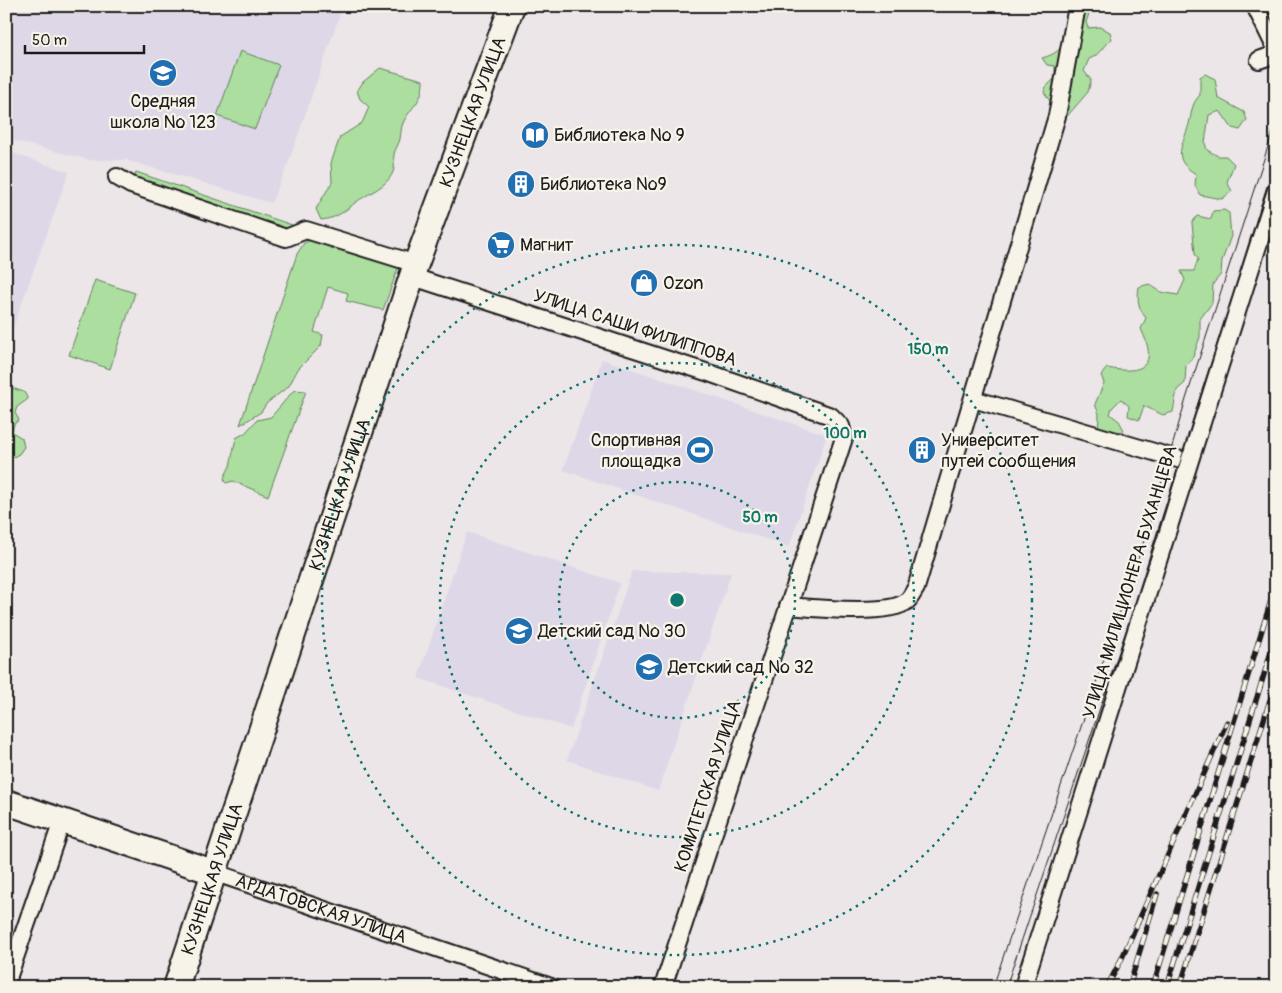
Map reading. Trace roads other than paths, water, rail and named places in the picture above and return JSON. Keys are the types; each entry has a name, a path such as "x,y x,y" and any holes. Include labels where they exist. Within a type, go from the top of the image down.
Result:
{"street":[{"name":"КУЗНЕЦКАЯ УЛИЦА","path":"176,987 216,873 415,271 512,6"},
{"path":"788,606 839,610 895,607 908,601 916,588 1057,116 1077,6"},
{"path":"1255,6 1276,49"},
{"path":"1259,60 1276,54"},
{"name":"УЛИЦА САШИ ФИЛИППОВА","path":"116,177 131,185 286,238 306,230 415,271 831,416 841,426"},
{"name":"УЛИЦА МИЛИЦИОНЕРА БУХАНЦЕВА","path":"1023,987 1276,189"},
{"path":"973,399 1188,462"},
{"name":"КОМИТЕТСКАЯ УЛИЦА","path":"662,987 844,438 841,426"},
{"name":"АРДАТОВСКАЯ УЛИЦА","path":"6,802 551,987"},
{"path":"6,984 62,820"}],"tram line":[{"path":"993,987 1147,532 1186,399 1276,122"},
{"path":"1006,987 1158,536 1198,403 1276,163"}],"railway":[{"path":"1153,987 1276,584"},
{"path":"1167,987 1276,636"},
{"path":"1180,987 1276,681"},
{"path":"1107,987 1122,958 1227,722"},
{"path":"1129,987 1157,894"}],"place":[{"name":"Средняя школа № 123","path":"163,73"},
{"name":"Библиотека № 9","path":"535,135"},
{"name":"Библиотека №9","path":"521,184"},
{"name":"Магнит","path":"501,245"},
{"name":"Ozon","path":"644,283"},
{"name":"Спортивная площадка","path":"700,450"},
{"name":"Университет путей сообщения","path":"922,450"},
{"name":"Детский сад № 30","path":"519,631"},
{"name":"Детский сад № 32","path":"649,667"}]}
